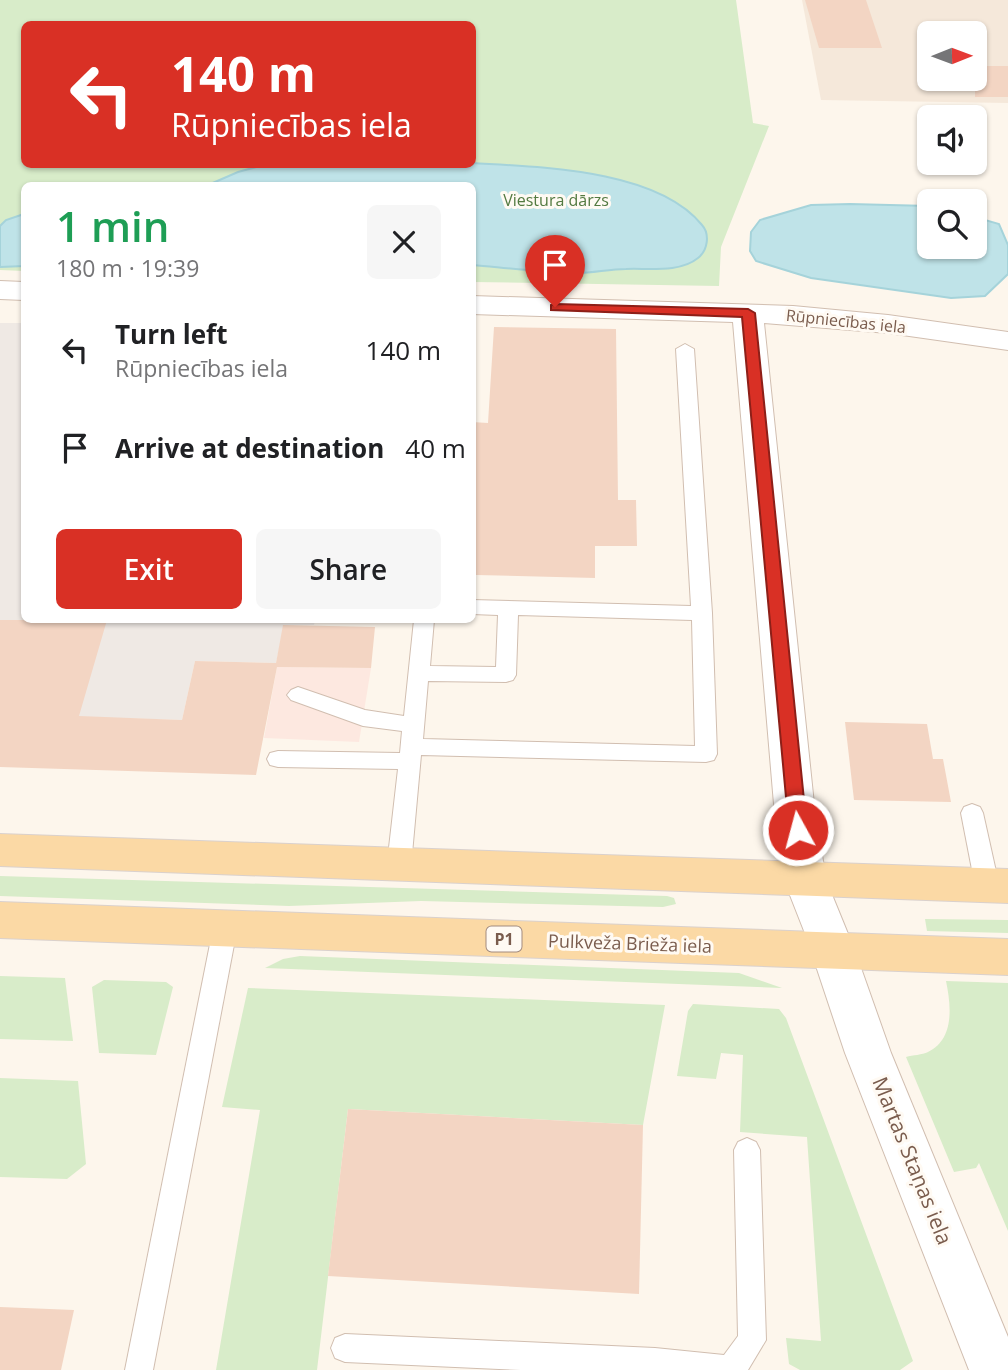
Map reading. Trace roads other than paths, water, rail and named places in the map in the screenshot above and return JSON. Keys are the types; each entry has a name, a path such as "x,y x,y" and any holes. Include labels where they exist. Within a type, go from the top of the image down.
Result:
{"main road":[{"path":"0,850 998,886"},
{"name":"Pulkveža Brieža iela","path":"0,920 1008,957"}],"street":[{"path":"0,290 21,291"},
{"name":"Rūpniecības iela","path":"476,305 748,313 888,324 1008,341"},
{"name":"Martas Staņas iela","path":"748,313 794,804 805,880 868,1053 995,1370"}],"lane":[{"path":"278,759 411,745 706,754 702,613 685,349"},
{"path":"476,607 702,613"},
{"path":"418,673 506,675 508,609"},
{"path":"399,865 424,623"},
{"path":"298,695 363,718 411,745"},
{"path":"972,813 998,886"},
{"path":"139,1370 225,929"},
{"path":"345,1348 655,1362 731,1370 752,1340 747,1150"}],"water":[{"path":"476,163 595,174 657,192 682,206 702,225 707,237 706,246 701,255 691,263 664,269 573,273 476,265 476,182 215,182 253,168 476,168"},
{"path":"811,205 917,206 917,259 987,259 987,220 999,224 1008,245 1008,274 985,296 951,298 811,278 756,261 750,251 751,232 760,220"},
{"path":"21,215 21,266 0,267 0,226 6,220"}],"park label":[{"name":"Viestura dārzs","path":"556,200"}]}
